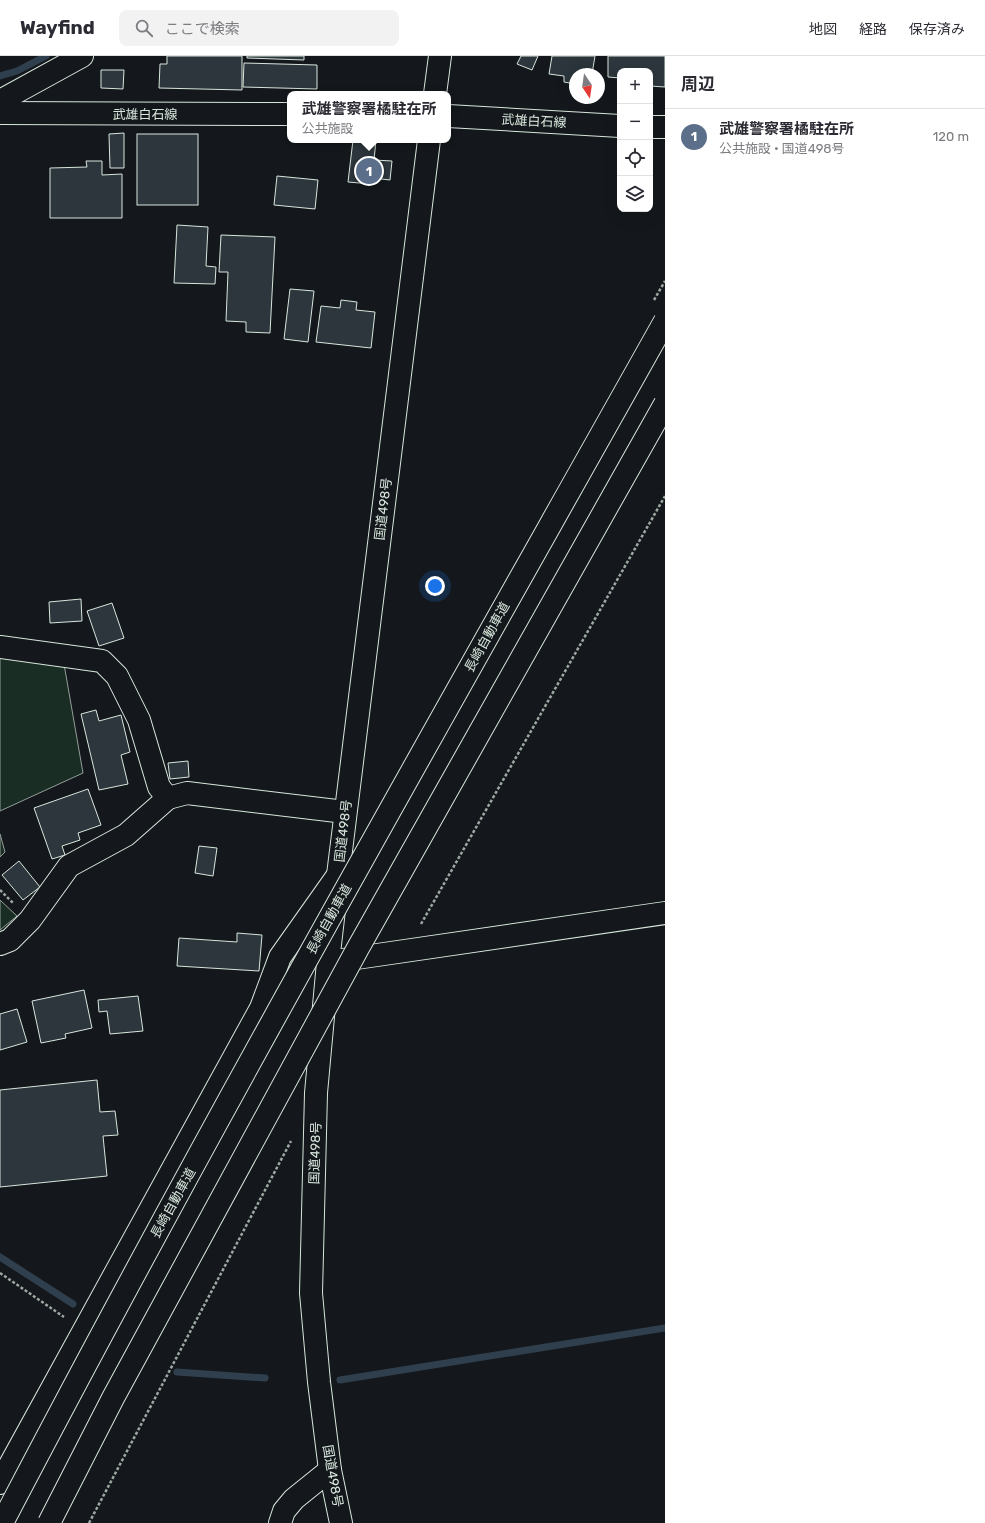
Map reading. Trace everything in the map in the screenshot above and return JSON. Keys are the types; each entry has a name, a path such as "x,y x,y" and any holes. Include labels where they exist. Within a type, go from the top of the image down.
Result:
{"main road":[{"path":"0,101 82,56"},
{"path":"435,91 440,56"},
{"name":"武雄白石線","path":"0,113 287,114"},
{"name":"武雄白石線","path":"451,116 617,126"},
{"path":"653,127 665,127"},
{"name":"国道498号","path":"341,1523 330,1470 319,1382 311,1293 316,1093 328,962 345,812 429,143"},
{"name":"長崎自動車道","path":"2,1523 81,1373 326,924 665,321"},
{"path":"49,1523 113,1398 358,948 665,404"},
{"path":"0,647 102,661 117,676 139,720 159,787 168,798"},
{"path":"0,944 10,940 30,920 69,866 126,835 168,798 187,793 345,812"},
{"path":"0,1484 261,1008 280,957 338,875"},
{"path":"328,962 665,913"},
{"path":"280,1523 284,1511 294,1499 330,1470"}],"path":[{"path":"406,951 665,496"},
{"path":"89,1523 294,1135"},
{"path":"0,1273 84,1331"}],"green space":[{"path":"0,651 64,664 83,773 0,811"},
{"path":"0,834 5,852 0,857"},
{"path":"0,900 17,916 0,930"}],"building":[{"path":"167,56 242,56 242,90 159,88 160,64 167,64"},
{"path":"247,56 304,56 304,60 247,58"},
{"path":"521,56 538,56 532,70 517,64"},
{"path":"552,56 595,56 593,68 569,68 569,83 564,82 564,76 549,74"},
{"path":"608,56 665,56 665,87 653,86 653,68 617,68 617,78 608,77"},
{"path":"244,63 317,65 317,89 243,87"},
{"path":"101,70 124,70 123,89 101,88"},
{"path":"124,133 124,168 110,168 109,134"},
{"path":"137,134 198,134 198,205 137,205"},
{"path":"353,143 376,143 374,160 392,161 390,180 372,178 371,184 348,182"},
{"path":"86,161 102,161 102,175 122,174 122,218 50,218 50,168 87,167"},
{"path":"277,176 318,180 315,209 274,205"},
{"path":"177,225 208,227 206,266 216,267 215,284 174,283"},
{"path":"221,235 275,237 270,333 246,332 246,322 226,321 228,272 219,272"},
{"path":"290,289 314,291 308,342 284,339"},
{"path":"341,300 357,302 356,310 375,312 371,348 316,342 321,306 340,308"},
{"path":"81,599 82,621 50,623 49,602"},
{"path":"112,603 124,638 99,646 87,611"},
{"path":"96,710 99,721 121,715 130,752 121,755 128,784 99,790 81,714"},
{"path":"188,761 189,777 170,779 168,763"},
{"path":"88,789 101,825 78,833 80,840 62,846 65,855 52,859 34,808"},
{"path":"199,846 217,848 213,876 195,873"},
{"path":"19,861 40,887 23,900 2,875"},
{"path":"237,933 262,935 259,971 177,966 179,938 237,942"},
{"path":"84,990 92,1028 65,1034 66,1038 41,1043 32,1001"},
{"path":"138,996 143,1031 110,1034 107,1011 99,1012 98,1000"},
{"path":"17,1009 27,1042 0,1050 0,1014"},
{"path":"97,1080 100,1112 115,1111 118,1135 103,1136 107,1176 0,1187 0,1090"}],"waterway":[{"path":"0,76 17,71 46,56"},
{"path":"0,1257 73,1304"},
{"path":"340,1380 665,1328"},
{"path":"177,1372 265,1378"}],"place":[{"name":"武雄警察署橘駐在所","path":"369,171"}]}
